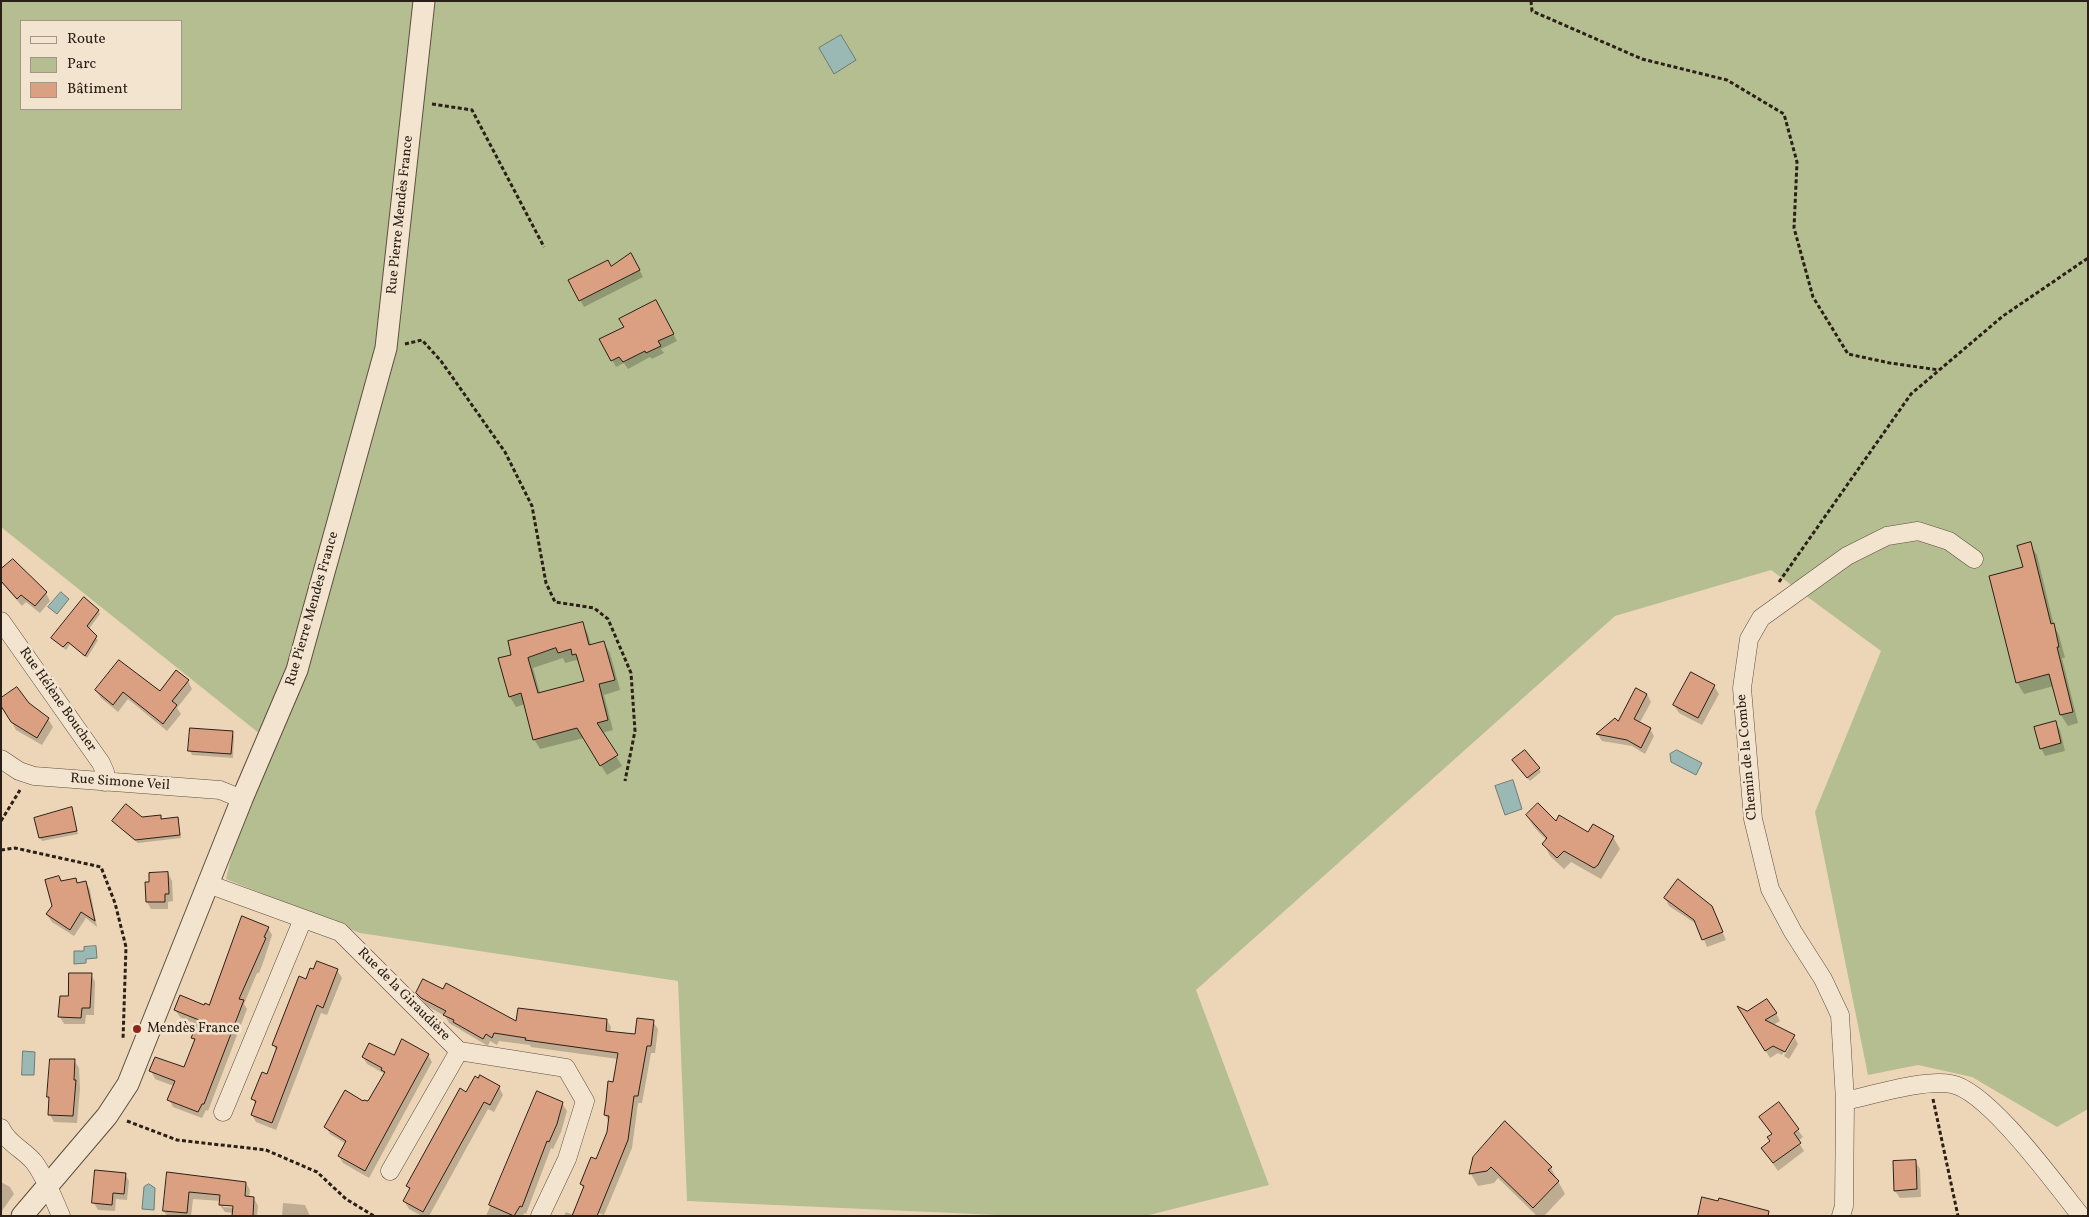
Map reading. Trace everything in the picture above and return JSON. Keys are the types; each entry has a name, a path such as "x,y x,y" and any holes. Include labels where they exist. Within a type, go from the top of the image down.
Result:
{"street":[{"name":"Rue Pierre Mendès France","path":"22,1216 108,1116 128,1084 242,799 297,670 386,348 424,1"},
{"name":"Chemin de la Combe","path":"1841,1216 1844,1206 1845,1101 1840,1015 1822,979 1792,932 1770,888 1753,819 1742,688 1749,638 1761,618 1848,556 1886,536 1918,531 1949,540 1974,559"},
{"name":"Rue Hélène Boucher","path":"1,621 101,763 105,772 105,782"},
{"name":"Rue Simone Veil","path":"1,759 18,771 29,774 105,782 220,790 242,799"},
{"name":"Rue de la Giraudière","path":"208,884 340,932 459,1051 566,1068 585,1101 566,1159 540,1216"},
{"path":"223,1112 303,919"},
{"path":"390,1171 459,1051"},
{"path":"1845,1101 1930,1083 1952,1084 1972,1093 2014,1133 2081,1216"},
{"path":"1,1128 4,1135 33,1162 48,1185 61,1216"}],"path":[{"path":"1531,1 1532,12 1642,59 1727,80 1784,114 1797,162 1794,228 1813,297 1848,354 1890,363 1939,370"},
{"path":"413,101 472,110 544,247"},
{"path":"1773,590 1911,394 2003,316 2088,258"},
{"path":"386,348 422,340 441,361 505,452 532,506 546,583 555,602 594,608 608,618 631,672 635,731 625,781"},
{"path":"1,821 29,774"},
{"path":"1,850 15,848 101,867 115,903 126,947 123,1044"},
{"path":"1930,1083 1958,1216"},
{"path":"108,1116 130,1122 177,1140 266,1150 317,1172 346,1200 374,1216"}],"green space":[{"path":"1,1 2088,1 2088,1109 2057,1127 1972,1077 1918,1065 1868,1075 1815,812 1881,651 1771,570 1615,616 1196,990 1269,1185 1145,1216 1019,1216 687,1201 678,981 360,933 226,879 260,734 1,527"}],"water":[{"path":"841,35 856,60 834,74 819,48"},
{"path":"61,592 69,599 57,614 48,607"},
{"path":"1677,750 1702,763 1696,775 1671,762 1670,754"},
{"path":"1513,780 1522,809 1505,815 1495,786"},
{"path":"96,946 97,958 86,959 86,963 74,964 74,951 84,951 84,947"},
{"path":"23,1051 35,1052 34,1075 22,1075"},
{"path":"149,1184 155,1188 154,1210 142,1209 144,1187"}],"building":[{"path":"631,253 640,270 579,301 568,280 608,260 611,266"},
{"path":"656,300 674,334 658,341 661,346 646,353 645,351 623,362 619,357 611,361 599,339 624,327 619,319"},
{"path":"2031,542 2051,624 2054,623 2059,647 2057,647 2073,712 2060,715 2049,674 2016,683 1989,576 2023,567 2017,546"},
{"path":"13,559 47,592 35,606 21,595 17,599 1,581 1,569"},
{"path":"84,597 99,610 87,626 97,636 85,656 68,642 63,647 51,638"},
{"path":"583,622 589,645 604,641 615,680 599,684 608,720 597,723 618,755 600,766 577,728 533,740 521,693 509,697 498,658 511,655 508,641","holes":["556,648 558,653 571,649 572,655 576,654 584,681 538,693 528,658"]},
{"path":"119,660 160,691 176,670 189,680 172,701 177,705 163,724 123,692 113,705 95,690"},
{"path":"1691,672 1715,685 1698,718 1673,705"},
{"path":"17,687 29,703 49,718 37,738 11,722 1,706 1,698"},
{"path":"1636,688 1647,694 1634,719 1651,728 1641,748 1627,740 1596,734 1615,718 1618,721"},
{"path":"2056,721 2061,743 2040,749 2034,727"},
{"path":"190,728 233,731 231,754 188,751"},
{"path":"1525,750 1540,768 1527,778 1512,760"},
{"path":"1538,803 1556,821 1559,815 1588,832 1593,824 1614,836 1598,865 1594,868 1564,851 1557,858 1542,844 1547,838 1526,815"},
{"path":"126,804 142,817 161,815 161,819 178,817 180,835 135,840 112,821"},
{"path":"72,807 77,831 39,838 34,818"},
{"path":"168,872 169,894 165,894 165,902 146,902 145,882 149,882 149,873"},
{"path":"59,876 61,881 76,878 77,883 86,881 95,921 81,912 70,930 46,914 52,906 45,880"},
{"path":"1678,879 1712,906 1723,932 1702,940 1694,920 1664,898"},
{"path":"242,916 269,927 239,999 244,1000 204,1104 202,1104 198,1112 167,1100 175,1081 149,1071 155,1057 184,1067 195,1039 191,1038 199,1020 174,1010 180,995 204,1005 205,1003 209,1005"},
{"path":"317,961 338,969 323,1008 317,1005 272,1123 251,1115 256,1101 251,1099 262,1072 267,1074 277,1047 272,1045 299,976 306,979 310,968 313,969"},
{"path":"69,973 92,973 90,1008 82,1008 81,1018 58,1017 60,996 68,996"},
{"path":"423,979 443,989 446,983 516,1021 518,1008 607,1019 606,1031 635,1034 637,1018 654,1020 651,1046 647,1046 638,1096 634,1096 628,1140 597,1216 572,1216 584,1186 580,1184 591,1157 596,1159 607,1132 609,1116 604,1115 608,1081 613,1082 618,1053 525,1040 526,1038 494,1033 492,1038 486,1034 483,1039 453,1022 454,1020 443,1015 446,1011 421,998 416,993"},
{"path":"1767,999 1777,1013 1765,1020 1795,1035 1785,1052 1773,1046 1765,1051 1737,1006 1747,1011"},
{"path":"402,1039 429,1054 365,1171 338,1156 346,1141 324,1127 345,1090 363,1101 368,1101 385,1072 381,1070 382,1068 362,1057 369,1043 394,1055"},
{"path":"50,1059 75,1059 74,1080 76,1080 73,1116 48,1115 49,1097 47,1097"},
{"path":"480,1075 500,1086 490,1105 484,1102 423,1212 403,1201 410,1188 406,1186 460,1088 466,1092 475,1076 478,1078"},
{"path":"537,1091 563,1102 557,1124 549,1142 547,1141 522,1207 520,1206 514,1216 489,1205"},
{"path":"1779,1102 1799,1129 1794,1133 1801,1143 1773,1163 1761,1148 1770,1141 1767,1137 1772,1134 1759,1117"},
{"path":"1505,1121 1552,1167 1548,1170 1559,1181 1533,1208 1491,1167 1487,1171 1469,1174 1473,1157"},
{"path":"1916,1160 1917,1189 1894,1191 1893,1161"},
{"path":"95,1170 126,1173 124,1194 113,1193 112,1205 92,1203"},
{"path":"167,1172 246,1182 245,1196 254,1197 253,1216 232,1216 233,1206 219,1205 220,1195 189,1192 187,1213 163,1211"},
{"path":"1702,1197 1718,1201 1719,1198 1769,1211 1768,1216 1698,1216"}],"place":[{"name":"Mendès France","path":"137,1029"}]}
